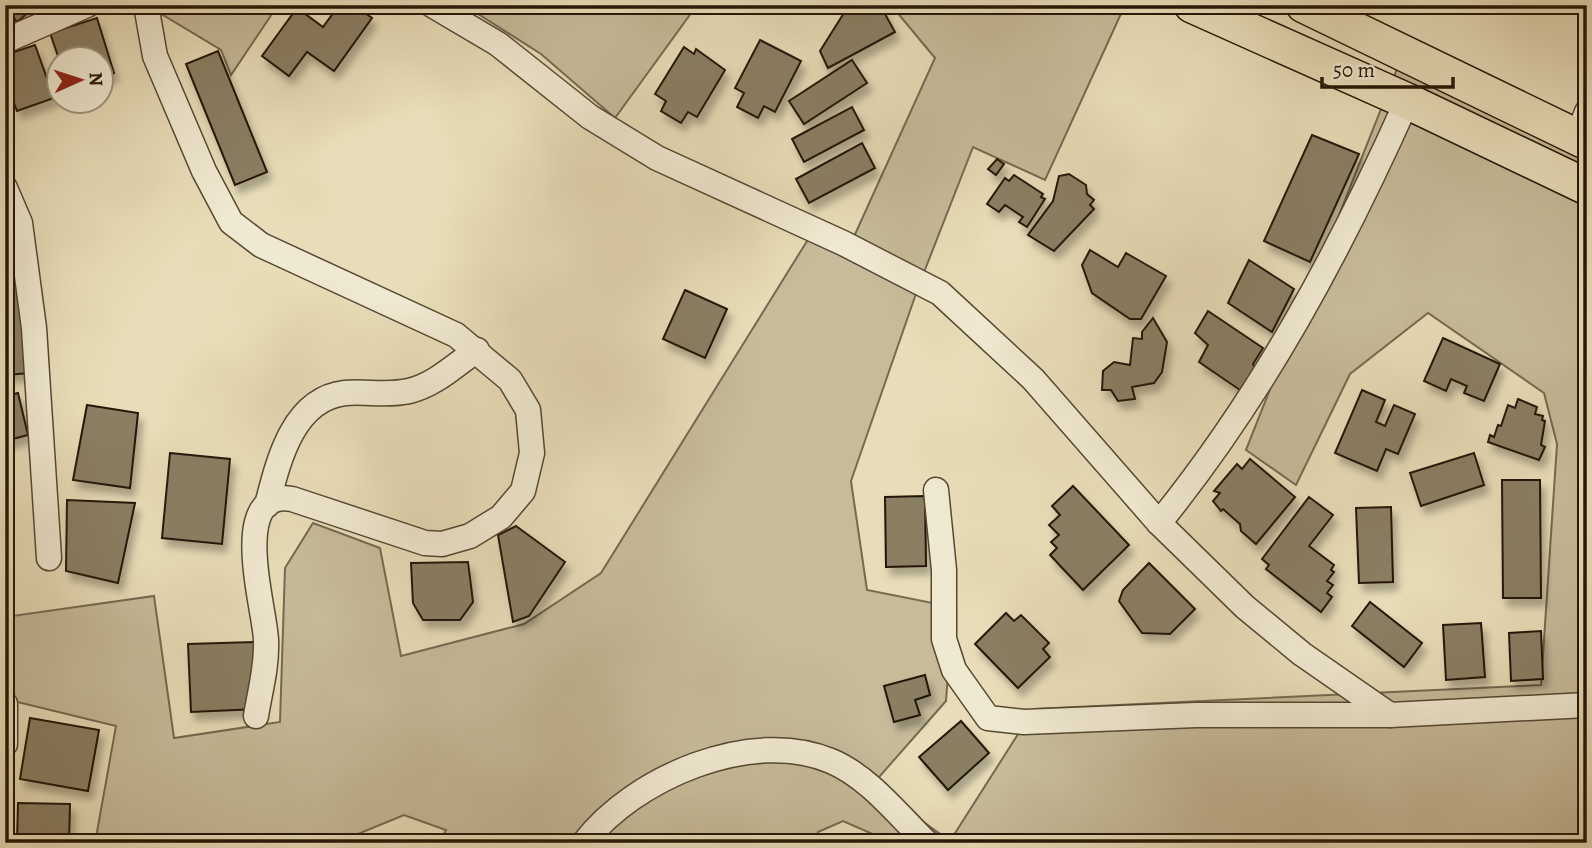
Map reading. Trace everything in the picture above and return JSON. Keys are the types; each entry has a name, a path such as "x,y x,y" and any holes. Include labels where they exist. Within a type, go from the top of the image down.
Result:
{"highway":[{"path":"1192,5 1407,101 1587,187"},
{"path":"1304,5 1583,130"}],"street":[{"path":"5,41 87,5"},
{"path":"146,5 155,56 204,171 238,229 261,246 456,335 477,349 520,393 531,430 530,472 523,491 501,517 470,536 432,544 292,499 279,498 267,505"},
{"path":"432,5 498,44 590,117 657,158 843,243 940,293 1033,379 1159,523 1273,633 1390,715"},
{"path":"1159,523 1200,472 1276,359 1360,206 1407,101"},
{"path":"5,188 20,223 33,315 49,558"},
{"path":"256,716 266,641 253,558 258,524 267,505 286,442 315,405 333,395 395,393 422,387 477,349"},
{"path":"936,490 944,570 944,639 954,670 988,718 1024,722 1196,715 1390,715 1587,705"},
{"path":"5,704 5,744"},
{"path":"583,843 610,812 653,784 725,757 775,750 814,755 850,771 928,843"}],"shaded area":[{"path":"159,5 278,5 231,75 221,50 158,12"},
{"path":"464,5 697,5 615,118 541,54"},
{"path":"891,5 1125,5 1045,180 973,147 919,285 851,481 867,590 953,607 946,701 872,785 950,841 1034,709 1541,685 1557,444 1544,393 1428,313 1350,374 1296,485 1246,450 1402,56 1587,138 1587,843 893,843 843,821 818,832 816,843 439,843 446,830 404,815 336,843 268,843 258,838 255,843 95,843 116,726 5,699 5,617 154,596 174,738 280,722 285,568 313,523 380,548 401,656 524,624 601,573 812,233 852,241 935,58"}],"building":[{"path":"5,5 37,5 17,22"},
{"path":"339,5 354,5 372,18 334,71 307,52 289,76 262,56 297,8 323,27"},
{"path":"849,5 880,5 895,32 828,68 820,51"},
{"path":"97,18 106,46 54,46 50,33"},
{"path":"760,40 801,61 775,112 764,106 758,118 737,107 744,93 735,88"},
{"path":"35,45 46,76 46,101 17,111 5,78 5,55"},
{"path":"684,47 694,54 696,49 725,70 697,117 688,112 681,123 661,111 666,101 655,94"},
{"path":"218,51 267,172 235,185 186,64"},
{"path":"852,60 867,83 804,124 789,101"},
{"path":"852,107 864,130 804,162 792,139"},
{"path":"1312,135 1359,154 1310,262 1264,241"},
{"path":"862,143 875,168 809,203 796,179"},
{"path":"997,159 1004,164 996,175 988,169"},
{"path":"1069,174 1086,185 1087,194 1094,200 1090,205 1094,209 1054,251 1028,235 1053,201 1059,176"},
{"path":"1014,175 1043,194 1041,197 1045,199 1027,227 1019,222 1023,217 1005,205 999,212 987,204 1005,178 1009,181"},
{"path":"1090,250 1118,267 1126,253 1166,276 1141,319 1130,319 1092,293 1082,265"},
{"path":"22,256 31,373 5,375 5,257"},
{"path":"1249,260 1294,289 1272,332 1228,303"},
{"path":"685,290 727,309 705,358 663,339"},
{"path":"1208,311 1263,348 1253,364 1256,370 1240,390 1199,362 1208,345 1195,333"},
{"path":"1153,318 1167,342 1162,372 1154,383 1132,387 1135,399 1118,401 1111,390 1102,390 1103,371 1114,362 1130,365 1133,338 1142,339 1142,332"},
{"path":"1443,338 1500,364 1484,401 1464,393 1467,386 1451,379 1446,391 1424,381"},
{"path":"1362,390 1385,400 1376,422 1385,426 1394,405 1415,414 1398,454 1386,449 1377,471 1335,453"},
{"path":"18,393 28,435 5,441 5,396"},
{"path":"1518,399 1537,407 1535,414 1543,416 1542,420 1545,421 1541,445 1545,447 1539,460 1488,442 1490,435 1494,437 1498,425 1501,426 1508,405 1515,408"},
{"path":"87,405 138,413 130,488 73,480"},
{"path":"170,453 230,459 222,544 162,538"},
{"path":"1474,453 1484,485 1421,506 1410,473"},
{"path":"1250,459 1295,497 1256,544 1241,531 1240,524 1223,509 1221,511 1213,501 1220,493 1214,491 1237,464 1242,469"},
{"path":"1502,480 1540,480 1541,598 1503,598"},
{"path":"1073,486 1129,545 1083,590 1050,555 1057,548 1051,542 1059,535 1049,525 1060,515 1052,506"},
{"path":"925,496 926,566 886,567 885,497"},
{"path":"1309,497 1333,515 1309,546 1334,565 1331,570 1334,572 1327,581 1333,585 1327,593 1332,597 1321,612 1266,569 1269,565 1262,559"},
{"path":"67,500 135,503 118,583 66,571"},
{"path":"1391,507 1393,582 1359,583 1356,508"},
{"path":"516,526 565,562 529,616 513,622 498,535"},
{"path":"468,562 473,602 460,620 423,620 413,603 411,563"},
{"path":"1149,563 1195,609 1170,634 1142,633 1119,601 1123,590"},
{"path":"1370,602 1422,643 1404,667 1352,626"},
{"path":"1006,613 1014,621 1021,615 1049,643 1043,649 1050,657 1018,688 975,644"},
{"path":"1481,623 1485,677 1446,680 1443,625"},
{"path":"1541,631 1543,679 1511,681 1509,633"},
{"path":"254,642 257,709 191,712 188,644"},
{"path":"925,675 930,695 915,700 920,715 894,722 884,686"},
{"path":"30,718 99,730 88,791 20,779"},
{"path":"961,721 989,753 948,790 919,757"},
{"path":"18,803 70,804 69,843 17,843"}]}
